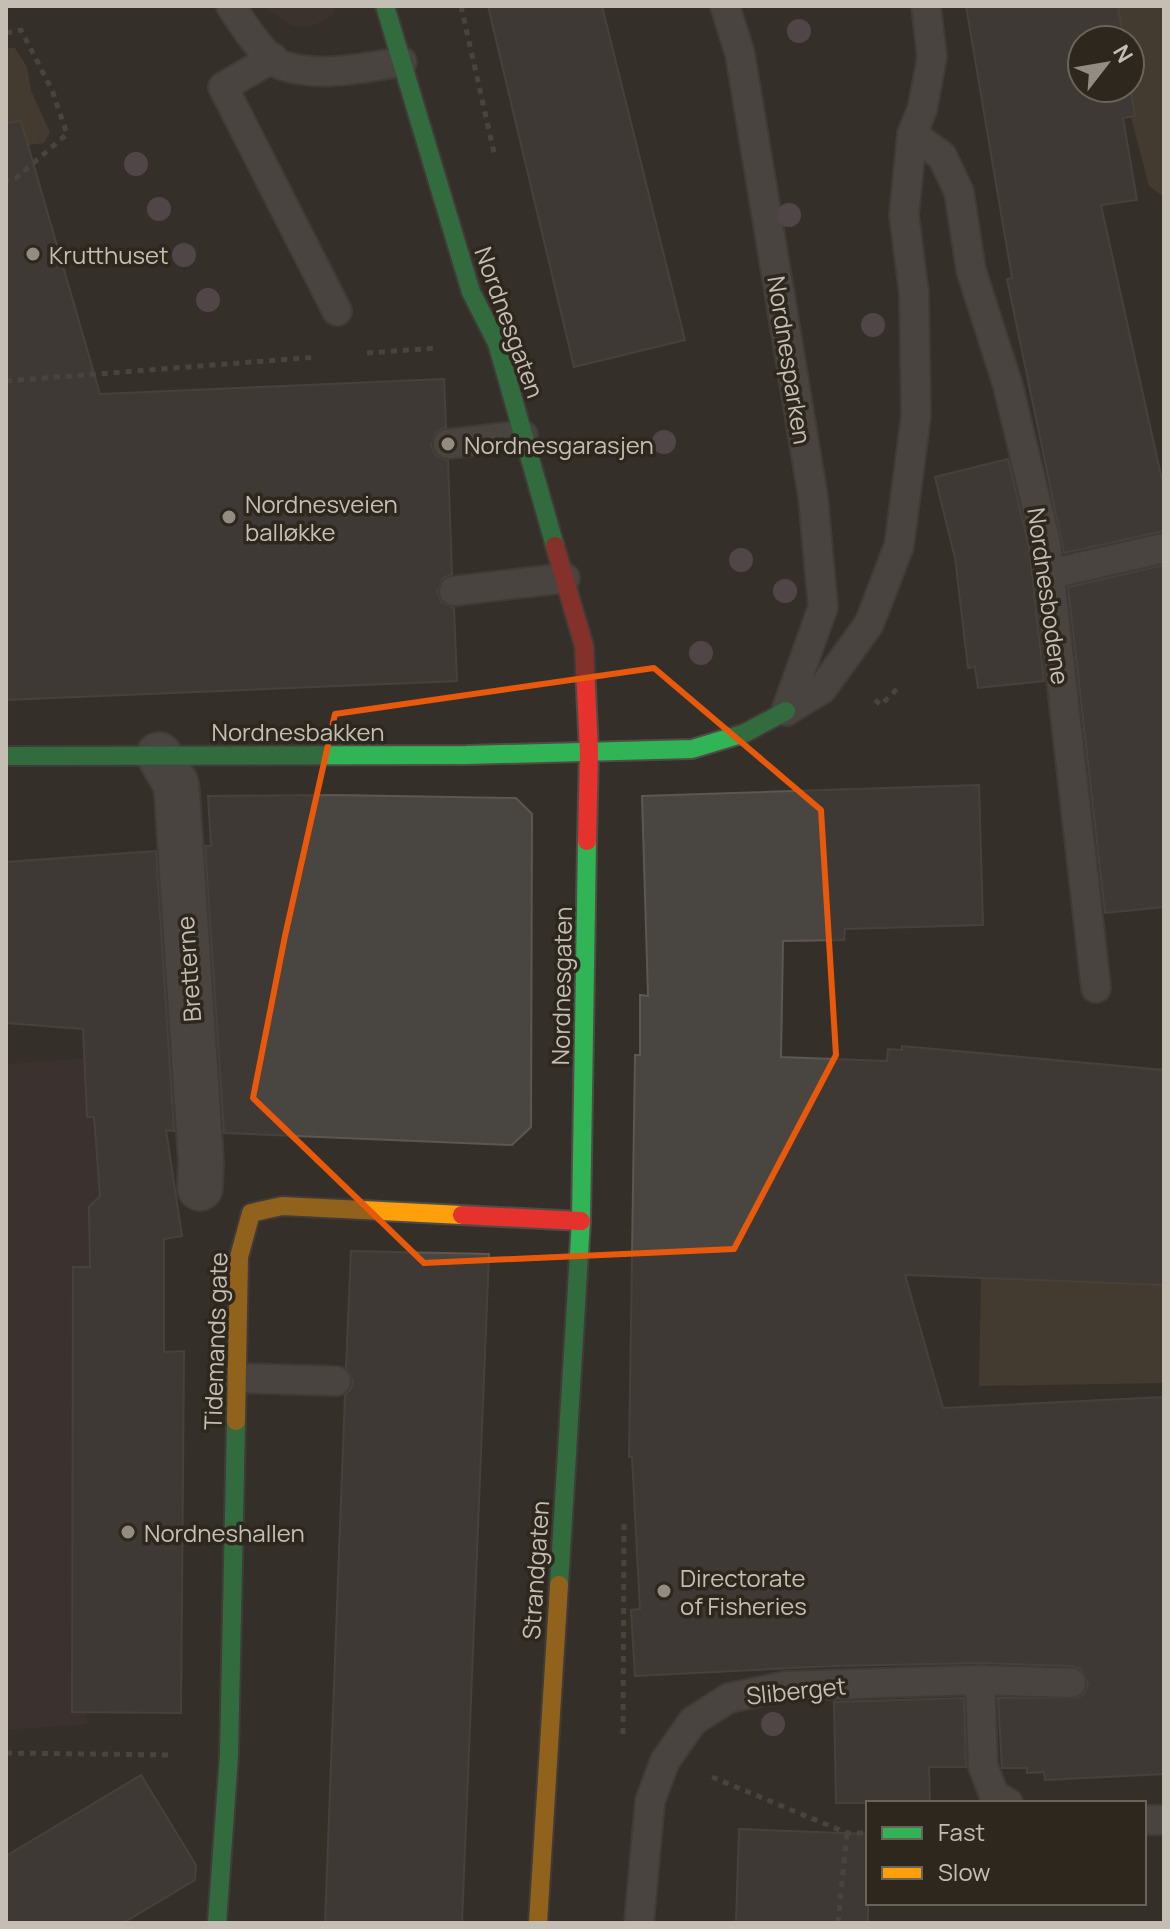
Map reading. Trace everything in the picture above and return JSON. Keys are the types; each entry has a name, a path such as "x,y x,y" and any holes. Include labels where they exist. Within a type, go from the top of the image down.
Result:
{"street":[{"name":"Nordnesgaten","path":"385,6 471,292 497,343 584,646 589,752 581,1221"},
{"path":"589,752 692,749 745,733 786,711"},
{"name":"Nordnesbakken","path":"6,756 589,752"},
{"name":"Bretterne","path":"159,755 176,784 177,794 201,1161 200,1188"},
{"name":"Tidemands gate","path":"217,1923 229,1755 239,1257 251,1213 282,1206 581,1221"},
{"name":"Strandgaten","path":"538,1923 581,1221"}],"lane":[{"path":"231,6 254,41 282,66 331,72 402,62"},
{"name":"Nordnesparken","path":"725,6 740,54 813,497 823,607 786,711"},
{"path":"786,711 822,689 869,624 899,546 916,416 914,294 904,215 912,134 922,110 932,57 926,6"},
{"path":"273,58 223,87 337,311"},
{"name":"Nordnesbodene","path":"912,134 942,156 959,192 971,270 1008,386 1046,544 1096,988"},
{"path":"448,444 523,435"},
{"path":"1050,574 1164,548"},
{"path":"454,591 565,578"},
{"path":"236,1378 336,1381"},
{"path":"980,1680 983,1766 994,1795 1004,1801"},
{"name":"Sliberget","path":"639,1923 650,1801 665,1761 693,1721 729,1698 786,1686 980,1680 1071,1683"}],"path":[{"path":"6,33 21,30 52,90 67,134 16,178 6,181"},
{"path":"355,354 497,343"},
{"path":"6,381 323,356"},
{"path":"6,1753 229,1755"},
{"path":"708,1775 847,1833 866,1833"},
{"path":"838,1923 847,1833"}],"highlighted area":[{"path":"654,668 821,810 836,1055 734,1249 424,1263 253,1098 285,936 335,714"}],"shaded area":[{"path":"263,6 335,6 334,14 305,27 282,20"},
{"path":"1114,6 1164,6 1164,197 1149,186 1131,117 1131,104 1146,104 1146,24 1117,24"},
{"path":"6,48 15,48 27,67 31,91 50,132 44,143 14,147 6,157"},
{"path":"113,1056 87,1724 6,1730 6,1064"},
{"path":"981,1278 1164,1285 1164,1383 979,1386"}],"building":[{"path":"488,6 602,6 685,340 574,367"},
{"path":"966,6 1118,6 1121,24 1066,24 1066,104 1133,104 1135,116 1123,118 1137,200 1101,205 1164,489 1164,531 1064,553 1007,279 1012,278"},
{"name":"Nordnesveien balløkke","path":"21,121 100,394 444,379 446,427 437,431 431,445 435,455 448,461 452,574 443,578 437,592 441,602 454,608 457,681 6,700 6,123"},
{"path":"1008,459 1029,547 1044,681 978,688 975,667 968,668 955,558 935,477"},
{"path":"1164,565 1164,907 1105,913 1068,587"},
{"path":"979,785 983,925 845,929 844,940 783,941 781,1057 887,1061 888,1049 902,1050 902,1046 1164,1070 1164,1285 905,1275 943,1408 1164,1397 1164,1774 1045,1780 1044,1772 1027,1773 1027,1768 1002,1768 998,1698 1078,1698 1085,1693 1088,1683 1081,1669 1072,1666 981,1663 834,1666 635,1676 631,1610 640,1609 632,1457 629,1457 635,1055 640,1055 640,995 648,996 642,796"},
{"path":"208,796 516,798 532,814 531,1127 512,1145 224,1133 205,846 211,846"},
{"path":"156,851 174,1131 166,1130 182,1236 164,1239 164,1352 184,1351 181,1713 72,1712 73,1267 90,1267 89,1207 100,1196 94,1117 87,1117 83,1029 6,1023 6,862"},
{"path":"351,1251 489,1254 462,1923 325,1923 345,1395 353,1381 346,1368"},
{"path":"964,1698 966,1767 929,1767 930,1801 836,1803 834,1702"},
{"path":"141,1775 196,1865 195,1880 123,1923 6,1923 6,1856"},
{"path":"739,1829 866,1834 868,1923 736,1923"}],"traffic: fast":[{"path":"385,6 471,292 497,343 555,546"},
{"path":"6,756 466,755 692,749 745,733 786,711"},
{"path":"559,1585 581,1221 587,841"},
{"path":"217,1923 229,1755 236,1421"}],"traffic: slow":[{"path":"236,1421 239,1257 251,1213 282,1206 462,1215"},
{"path":"538,1923 559,1585"}],"traffic: jam":[{"path":"555,546 584,646 589,752 587,841"},
{"path":"462,1215 581,1221"}],"place":[{"name":"Krutthuset","path":"33,254"},
{"name":"Nordnesgarasjen","path":"448,444"},
{"name":"Nordnesveien balløkke","path":"229,517"},
{"name":"Nordneshallen","path":"128,1532"},
{"name":"Directorate of Fisheries","path":"664,1591"}]}
